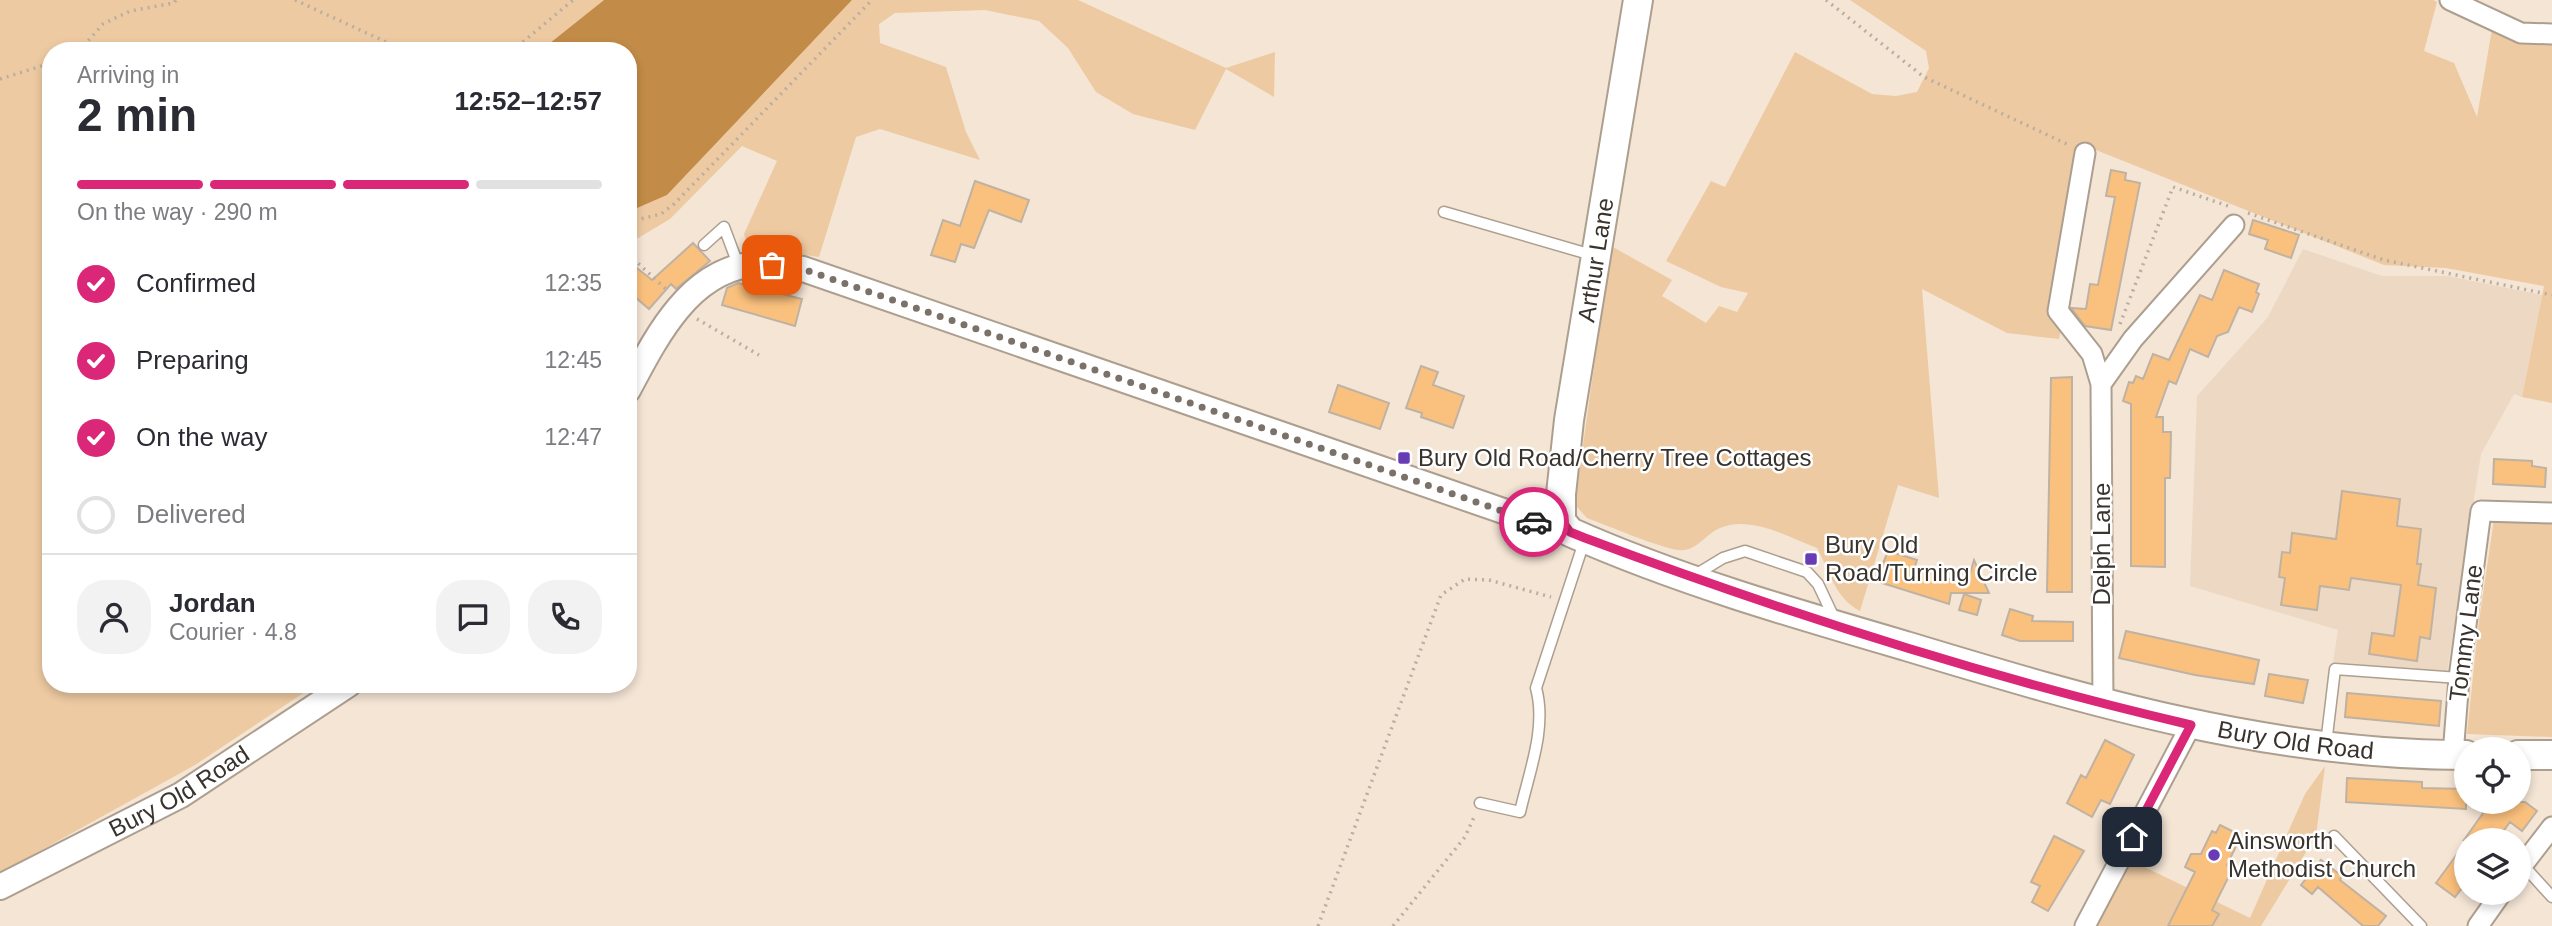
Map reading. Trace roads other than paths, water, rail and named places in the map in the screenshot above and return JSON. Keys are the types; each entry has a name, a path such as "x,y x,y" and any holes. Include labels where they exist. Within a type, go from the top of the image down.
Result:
{"main road":[{"name":"Arthur Lane","path":"1561,520 1569,420 1638,0"},
{"name":"Bury Old Road","path":"1561,520 1570,532 1692,578 1838,626 2103,705 2191,725 2325,748 2454,755"},
{"path":"2531,755 2552,755"}],"street":[{"path":"2450,0 2521,33 2552,34"},
{"name":"Delph Lane","path":"2085,153 2057,311 2092,354 2101,384 2103,705"},
{"path":"2101,384 2133,339 2234,225"},
{"path":"637,375 680,306 705,283 750,264 803,269 1538,523 1561,520"},
{"name":"Tommy Lane","path":"2459,737 2459,678 2481,511 2552,513"},
{"name":"Bury Old Road","path":"0,887 181,795 335,693"},
{"path":"2085,926 2191,725"},
{"path":"2531,855 2552,827"},
{"path":"2477,926 2492,905"}],"lane":[{"path":"1444,212 1596,256"},
{"path":"704,245 724,227 739,267"},
{"path":"1480,803 1520,812 1540,728 1541,705 1536,688 1585,538"},
{"path":"1692,578 1723,558 1745,551 1807,572 1818,584 1838,626"},
{"path":"2325,748 2336,669 2459,678"},
{"path":"2334,836 2421,926"},
{"path":"2531,877 2552,897"}],"place":[{"name":"Bury Old Road/Cherry Tree Cottages","path":"1404,458"},
{"name":"Bury Old Road/Turning Circle","path":"1811,559"},
{"name":"Ainsworth Methodist Church","path":"2214,855"}]}
